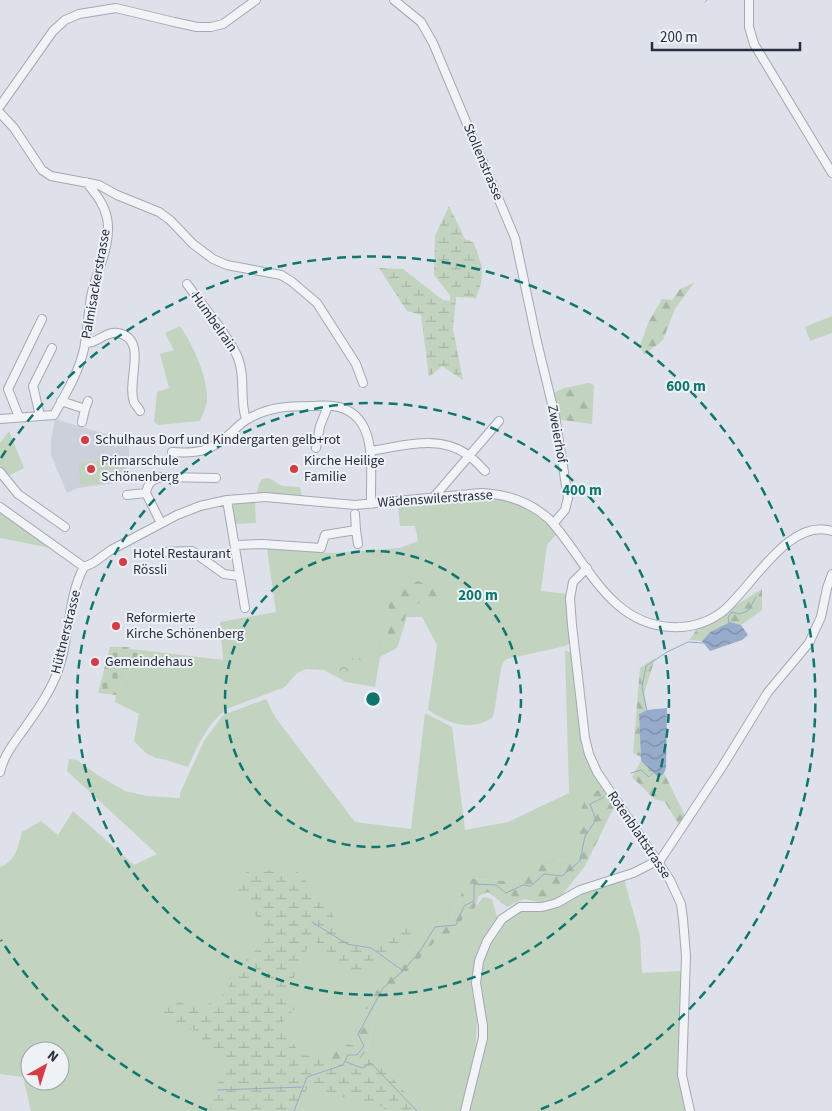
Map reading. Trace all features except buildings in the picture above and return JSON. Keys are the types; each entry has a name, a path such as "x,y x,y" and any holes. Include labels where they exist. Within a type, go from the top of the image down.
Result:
{"street":[{"path":"0,106 53,31 65,20 79,14 116,8 197,27 211,27 223,24 256,0"},
{"name":"Stollenstrasse","path":"394,0 421,22 442,64 453,95 515,238 537,342"},
{"path":"749,0 749,27 754,44 832,173"},
{"path":"0,113 14,128 42,170 51,176 98,185 159,212 170,220 192,244 213,260 281,275 291,281 317,303 356,364 363,383"},
{"name":"Palmisackerstrasse","path":"40,416 54,415 82,358 86,343 92,292 108,234 103,204 86,182"},
{"name":"Humbelrain","path":"187,284 229,341 238,358 242,375 242,404 246,419"},
{"path":"19,417 8,389 42,319"},
{"path":"86,343 89,344 109,333 118,333 126,336 132,342 135,350 134,401 140,411"},
{"name":"Zweierhof","path":"537,342 555,416 568,498 565,510 554,523"},
{"path":"0,419 40,416 33,386 52,348"},
{"path":"62,401 85,409"},
{"path":"82,422 88,401"},
{"path":"172,452 189,454 207,450 218,445 246,419 266,410 286,406 334,406 349,411 361,419 368,435 371,504"},
{"path":"316,448 320,426 328,406"},
{"path":"433,498 499,422"},
{"path":"370,451 421,443 442,443 470,455 485,471"},
{"path":"0,472 18,494 65,527"},
{"path":"161,523 146,493 148,485 153,479 162,477 216,478"},
{"path":"127,495 146,493"},
{"name":"Wädenswilerstrasse","path":"84,567 161,523 200,506 227,500 265,498 339,505 371,504 481,493 503,495 538,510 554,523 613,601 636,618 661,626 689,627 710,620 725,609 776,554 797,536 813,530 832,531"},
{"path":"227,500 245,608"},
{"path":"0,507 84,567"},
{"path":"354,514 358,544"},
{"path":"234,545 262,544 321,548 325,535 356,530"},
{"path":"165,552 192,551 224,574 239,576"},
{"name":"Hüttnerstrasse","path":"0,767 7,752 40,706 57,673 66,643 75,594 84,567"},
{"name":"Rotenblattstrasse","path":"587,568 573,582 570,598 572,632 585,738 589,754 597,772 676,890 683,919 686,984 682,1074 690,1111"},
{"path":"465,1111 483,1038 483,1026 476,983 478,966 487,941 502,919 520,907 542,907 557,903 580,890 633,873 658,861 722,767 768,692 809,643 821,617 832,574"}],"shaded area":[{"name":"Primarschule Schönenberg","path":"55,419 109,435 110,438 118,438 129,442 129,455 124,482 78,488 67,493 51,455 51,440"}],"green space":[{"path":"449,206 465,239 474,243 482,270 481,282 476,298 456,297 453,329 463,380 442,366 429,377 421,315 407,311 379,268 403,269 443,300 450,301 450,295 434,275 435,236"},
{"path":"694,283 675,309 663,340 644,355 640,346 648,323 662,299 672,300 680,289"},
{"path":"832,316 832,333 810,341 805,327"},
{"path":"180,326 194,351 205,381 207,399 205,410 200,421 158,425 154,422 157,392 169,388 160,354 174,350 165,333"},
{"path":"589,383 594,385 592,424 556,419 551,394 564,388"},
{"path":"9,431 24,468 6,477 0,468 0,443"},
{"path":"127,454 121,481 80,485 79,462 119,460"},
{"path":"269,478 282,486 300,487 302,497 258,495 259,484 262,479"},
{"path":"492,499 517,504 546,522 557,533 547,545 541,591 568,594 570,643 565,646 504,661 492,718 475,724 459,724 443,719 428,710 437,645 422,617 407,617 397,648 380,657 375,687 346,682 324,670 306,669 297,673 285,687 229,708 222,713 204,734 188,767 147,754 134,741 139,714 115,702 116,695 140,650 223,660 220,622 276,612 267,549 333,553 400,548 418,541 415,526 400,526 398,506 419,501 448,502"},
{"path":"255,501 256,523 234,524 232,509 234,504"},
{"path":"0,507 61,550 0,538"},
{"path":"418,581 439,590 439,600 408,605 398,646 380,645 388,634 389,603 400,590"},
{"path":"762,589 762,610 741,625 730,622 710,632 702,641 689,640 698,628 720,619 730,609"},
{"path":"110,647 130,647 130,649 140,650 116,695 98,693"},
{"path":"565,650 572,653 582,748 602,786 607,791 579,814 579,847 569,861 543,857 515,882 469,878 451,917 429,926 404,958 369,984 377,990 351,1032 355,1046 331,1059 356,1065 368,1048 376,1006 441,935 456,932 465,914 475,908 483,897 492,899 498,920 481,947 475,1060 462,1111 31,1111 26,1091 70,1091 70,1041 20,1041 20,1077 0,1074 0,867 13,857 22,832 41,821 58,835 73,811 134,865 157,854 67,771 69,759 77,760 99,776 125,791 147,796 180,798 180,793 204,741 223,715 266,699 275,717 355,822 411,829 425,713 452,727 465,830 508,822 569,793"},
{"path":"362,658 365,676 348,680 332,669 327,662 335,665 344,659"},
{"path":"655,658 644,694 647,710 639,714 641,757 633,753 640,668"},
{"path":"641,761 659,778 664,773 686,818 682,823 678,823 665,802 654,799 632,777"},
{"path":"599,789 607,791 615,805 585,866 559,899 543,903 524,899 507,907 488,892 479,896 475,908 465,914 456,932 441,935 376,1006 368,1048 356,1065 331,1060 335,1042 355,1046 351,1032 377,990 368,984 404,958 429,926 451,917 469,878 515,882 543,857 569,861 579,847 579,814 586,798"},
{"path":"250,863 262,872 275,869 289,885 297,871 331,911 342,940 375,949 408,927 422,932 365,975 357,978 312,938 285,998 295,1008 281,1025 300,1054 358,1069 369,1056 376,1060 422,1111 385,1111 383,1107 307,1088 298,1111 209,1111 225,1064 193,1029 180,1031 163,1011 178,1001 186,1005 206,1005 224,994 245,961 271,936 238,891"},
{"path":"624,879 640,936 642,973 683,971 678,1076 685,1111 468,1111 487,1035 480,984 486,949 504,922 521,910 581,894"}],"water":[{"path":"730,622 741,625 748,635 742,640 710,651 702,641 710,632"},
{"path":"667,708 666,768 659,778 641,761 639,714 647,710"}],"waterway":[{"path":"729,623 728,617 732,612 739,614 748,611 756,597"},
{"path":"647,711 642,687 646,666 667,652 688,642 704,643"},
{"path":"631,773 641,770 649,777 654,772"},
{"path":"294,1111 307,1077 343,1065 348,1055 357,1055 364,1046 358,1034 383,988 403,971 420,951 435,927 456,925 464,906 474,901 474,884 496,885 506,893 523,885 531,886 544,874 562,876 580,861 585,836 596,820 590,804 604,797"},
{"path":"312,922 347,944 371,948 402,970"},
{"path":"346,1062 362,1068 371,1063 417,1111"},
{"path":"218,1090 302,1087"}],"place":[{"name":"Schulhaus Dorf und Kindergarten gelb+rot","path":"85,440"},
{"name":"Primarschule Schönenberg","path":"91,469"},
{"name":"Kirche Heilige Familie","path":"294,469"},
{"name":"Hotel Restaurant Rössli","path":"123,562"},
{"name":"Reformierte Kirche Schönenberg","path":"116,626"},
{"name":"Gemeindehaus","path":"95,662"}]}
